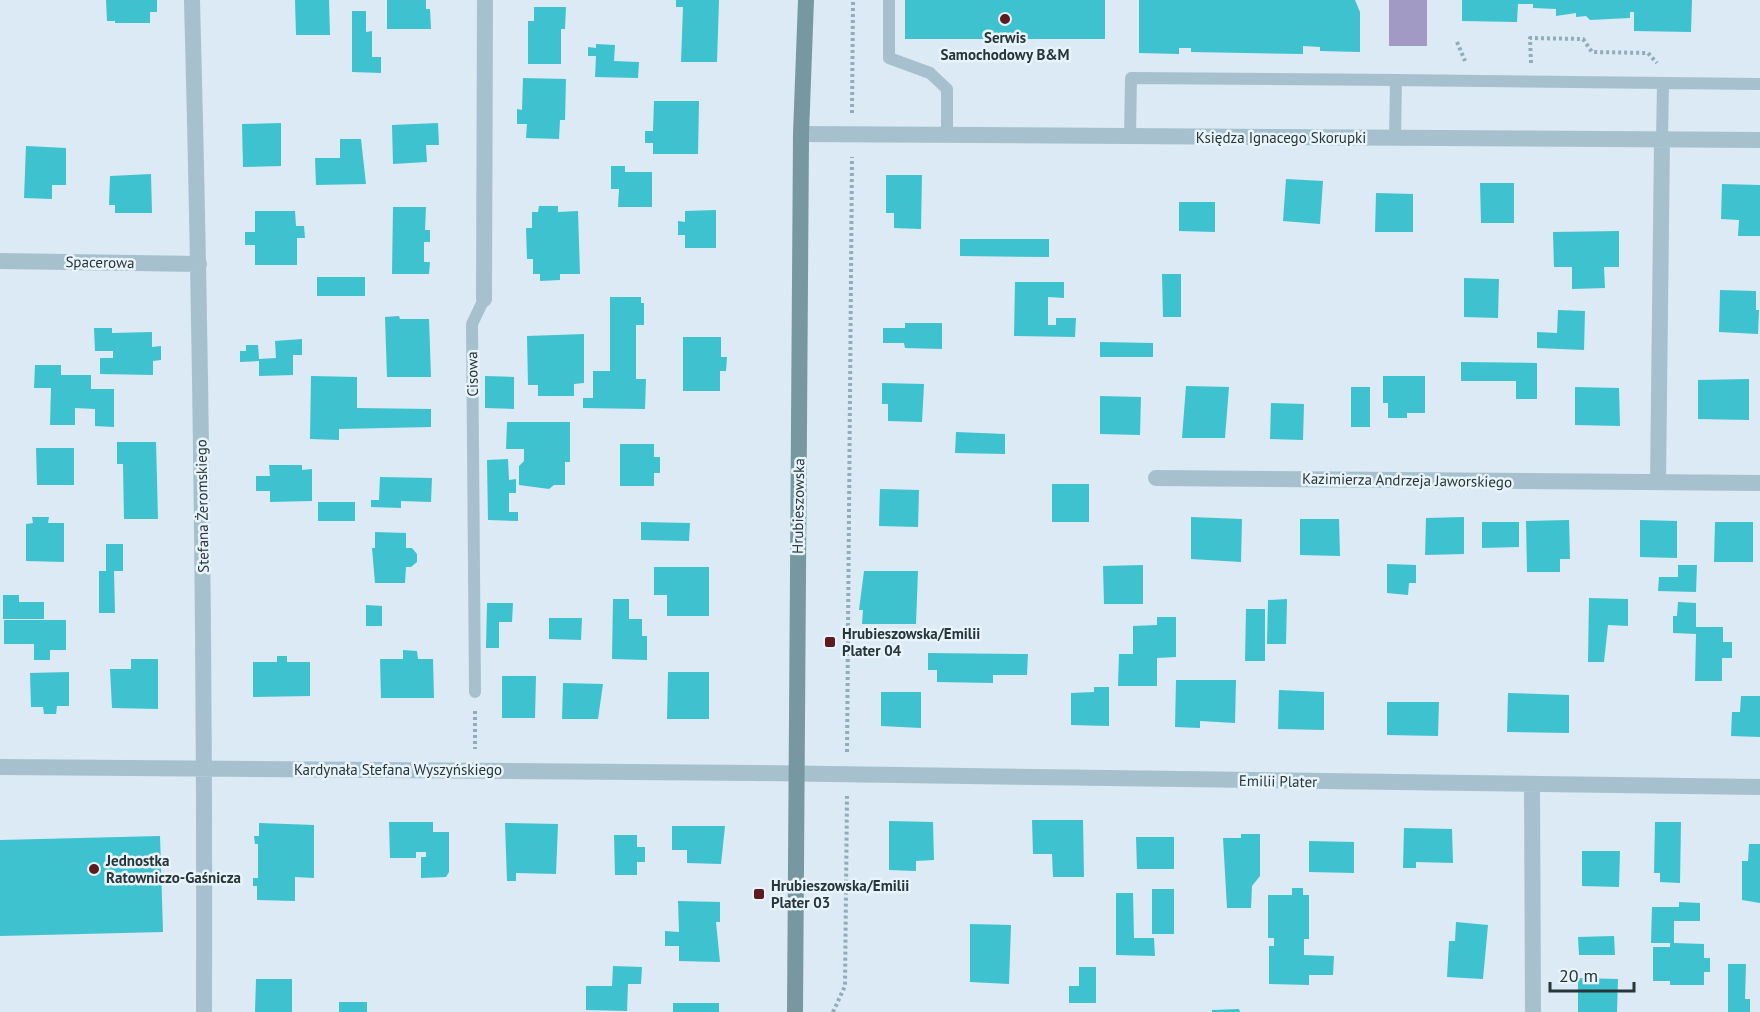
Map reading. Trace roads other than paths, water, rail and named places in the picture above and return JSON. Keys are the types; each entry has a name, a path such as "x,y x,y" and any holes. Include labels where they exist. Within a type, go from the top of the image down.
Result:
{"main road":[{"name":"Hrubieszowska","path":"795,1012 801,134 806,0"}],"street":[{"name":"Stefana Żeromskiego","path":"192,0 199,264 205,769 204,1012"},
{"name":"Cisowa","path":"484,299 485,0"},
{"name":"Księdza Ignacego Skorupki","path":"801,134 1760,140"},
{"path":"1658,482 1662,140"},
{"name":"Spacerowa","path":"0,261 199,264"},
{"name":"Kazimierza Andrzeja Jaworskiego","path":"1156,478 1760,483"},
{"name":"Kardynała Stefana Wyszyńskiego","path":"0,767 796,773"},
{"name":"Emilii Plater","path":"796,773 1760,787"},
{"path":"1532,785 1533,1012"}],"lane":[{"path":"889,0 889,58 930,73 947,89 947,135"},
{"path":"1130,136 1131,78 1760,84"},
{"path":"1395,138 1396,80"},
{"path":"1662,140 1663,83"},
{"name":"Cisowa","path":"475,692 472,324 484,299"}],"place":[{"name":"Serwis Samochodowy B&M","path":"1005,19"},
{"name":"Hrubieszowska/Emilii Plater 04","path":"830,642"},
{"name":"Jednostka Ratowniczo-Gaśnicza","path":"94,869"},
{"name":"Hrubieszowska/Emilii Plater 03","path":"759,894"}]}
